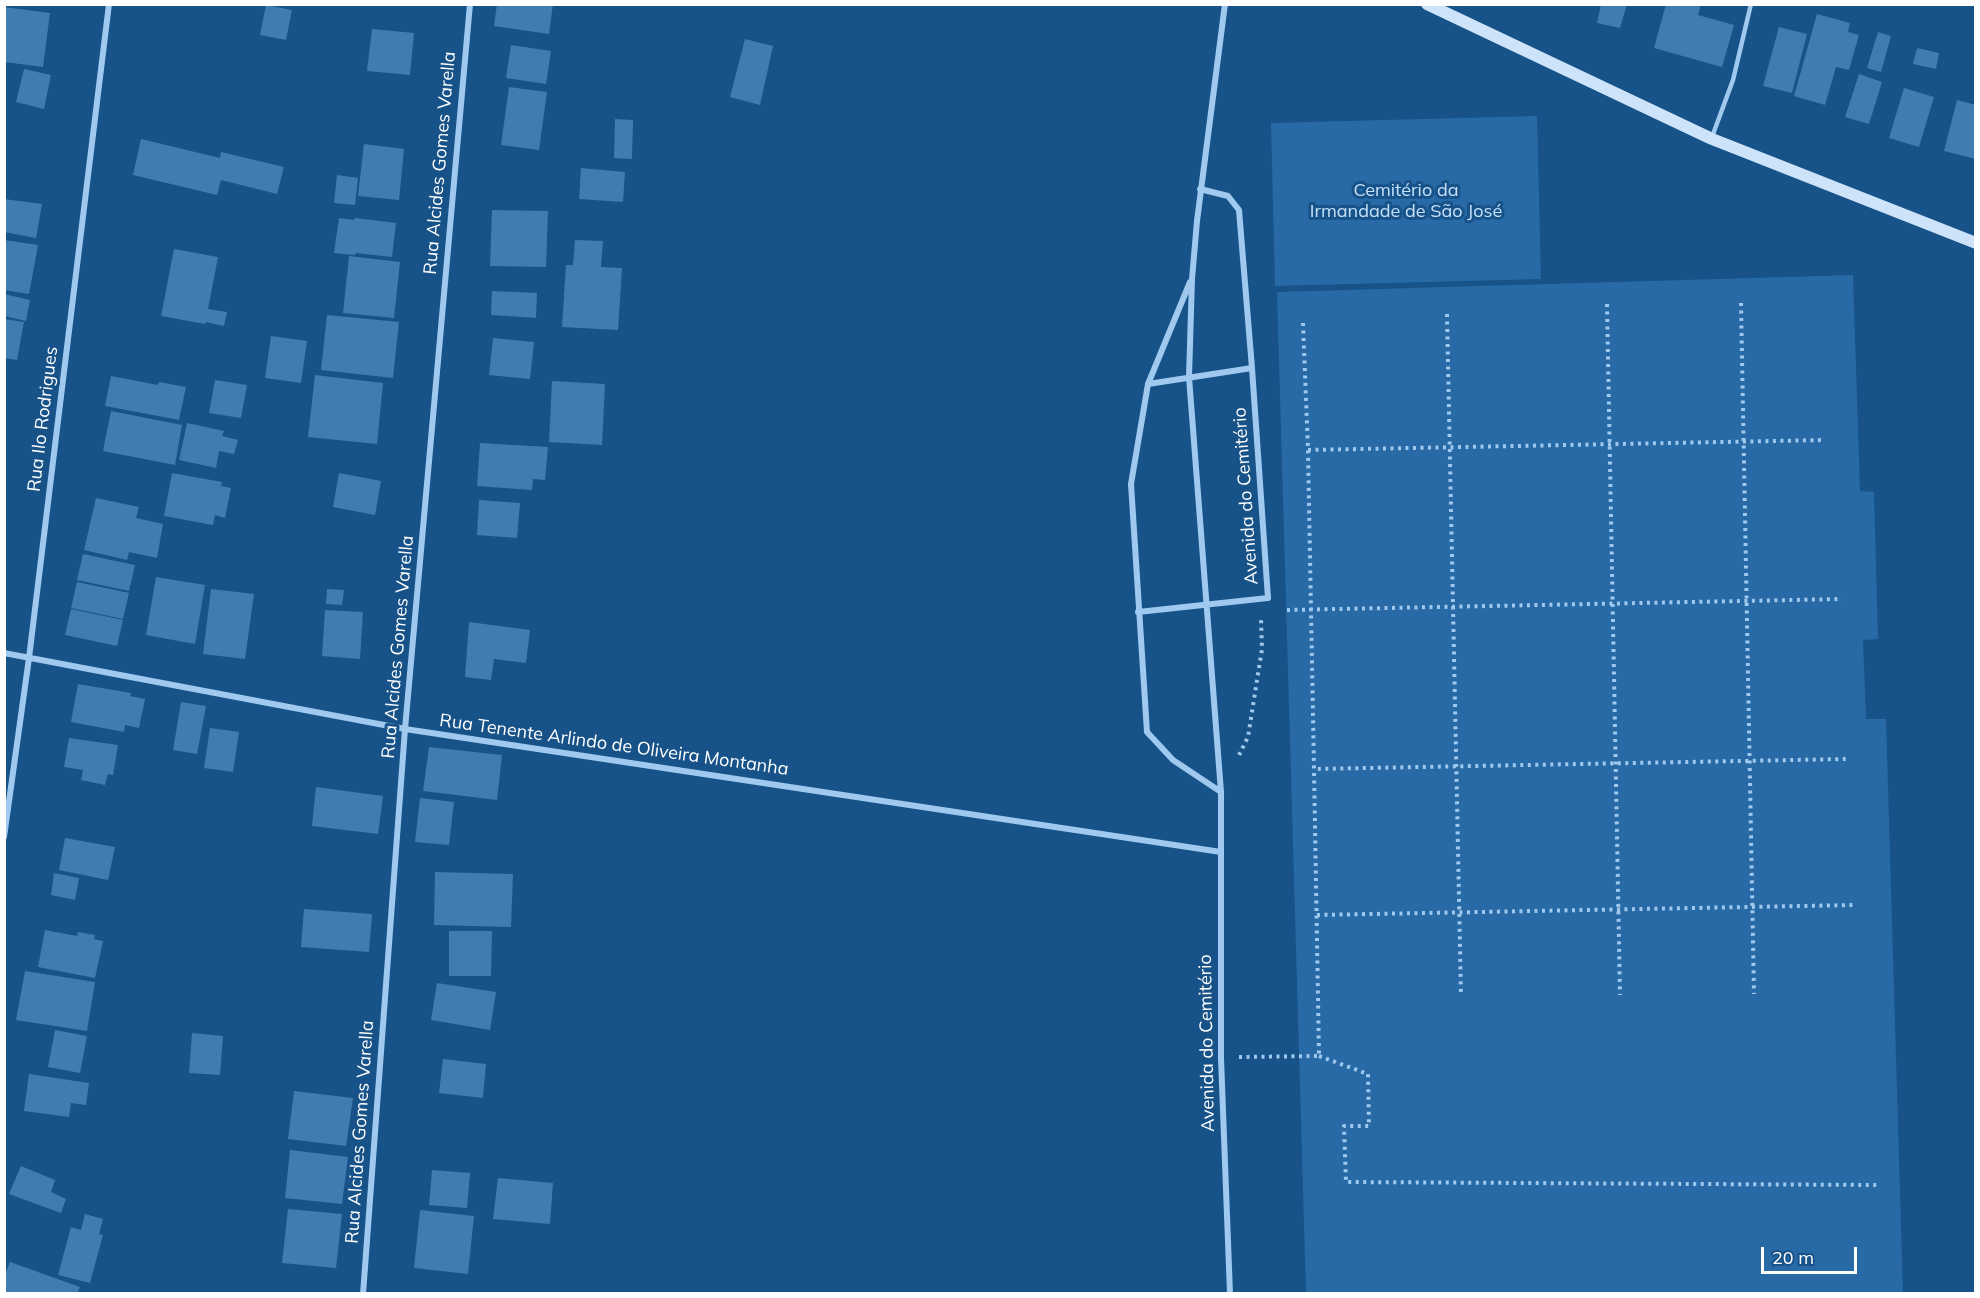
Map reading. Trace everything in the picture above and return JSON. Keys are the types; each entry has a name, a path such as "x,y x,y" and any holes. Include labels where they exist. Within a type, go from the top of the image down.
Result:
{"main road":[{"path":"1427,4 1712,139 1976,243"}],"street":[{"name":"Rua Ilo Rodrigues","path":"4,837 29,658 109,4"},
{"name":"Rua Alcides Gomes Varella","path":"363,1293 405,729 470,4"},
{"name":"Avenida do Cemitério","path":"1225,4 1200,189 1192,279 1189,377 1221,792 1221,1058 1230,1293"},
{"name":"Avenida do Cemitério","path":"1138,612 1268,598 1239,210 1228,196 1200,189"},
{"name":"Avenida do Cemitério","path":"1192,279 1148,384 1131,484 1138,612 1147,732 1173,760 1221,792"},
{"path":"1148,384 1252,368"},
{"name":"Rua Tenente Arlindo de Oliveira Montanha","path":"4,653 405,729 1221,852"}],"lane":[{"path":"1712,139 1733,80 1751,4"}],"path":[{"path":"1741,303 1754,994"},
{"path":"1608,304 1620,994"},
{"path":"1447,314 1461,996"},
{"path":"1303,323 1308,450 1319,1056"},
{"path":"1308,450 1825,441"},
{"path":"1278,611 1842,599"},
{"path":"1221,792 1248,737 1262,649 1261,612"},
{"path":"1314,769 1846,759"},
{"path":"1317,915 1855,905"},
{"path":"1221,1058 1319,1056 1368,1074 1369,1126 1344,1126 1346,1182 1879,1185"}],"green space":[{"name":"Cemitério da Irmandade de São José","path":"1537,116 1541,279 1275,286 1271,123"},
{"path":"1853,275 1860,491 1874,492 1878,639 1863,640 1866,719 1886,719 1903,1293 1306,1293 1277,292"}],"building":[{"path":"497,4 553,4 549,34 494,26"},
{"path":"1601,4 1627,4 1620,28 1597,23"},
{"path":"1666,4 1701,4 1698,15 1734,25 1722,67 1654,48"},
{"path":"266,5 292,10 286,40 260,35"},
{"path":"4,7 50,13 43,67 4,62"},
{"path":"1817,14 1850,23 1848,32 1859,35 1849,70 1836,67 1825,105 1794,96"},
{"path":"1779,27 1807,34 1792,93 1763,86"},
{"path":"372,29 414,33 410,75 367,71"},
{"path":"1878,32 1891,36 1881,72 1867,68"},
{"path":"745,39 773,46 760,105 730,97"},
{"path":"511,45 551,51 546,84 506,78"},
{"path":"1917,48 1939,53 1936,69 1913,64"},
{"path":"24,69 51,75 44,109 16,102"},
{"path":"1859,74 1882,82 1869,124 1845,117"},
{"path":"509,87 547,92 539,150 501,145"},
{"path":"1904,88 1934,97 1919,147 1889,138"},
{"path":"1957,100 1976,105 1976,159 1944,151"},
{"path":"615,119 633,120 632,159 614,158"},
{"path":"141,139 220,158 221,152 284,167 277,194 221,180 217,195 133,175"},
{"path":"364,144 404,149 399,200 358,196"},
{"path":"581,168 625,172 623,202 579,199"},
{"path":"337,175 358,178 355,205 334,203"},
{"path":"4,199 42,204 36,238 4,232"},
{"path":"492,210 548,211 546,267 490,266"},
{"path":"339,218 396,223 392,257 334,253"},
{"path":"4,240 38,245 29,294 4,290"},
{"path":"575,240 603,241 601,267 622,268 618,330 562,327 566,265 573,265"},
{"path":"174,249 218,257 208,309 227,312 224,326 161,316"},
{"path":"349,256 400,262 394,318 343,313"},
{"path":"492,291 537,293 536,318 491,315"},
{"path":"4,294 30,300 26,321 4,316"},
{"path":"327,315 399,322 393,378 321,370"},
{"path":"4,319 24,322 17,360 4,358"},
{"path":"271,336 307,341 301,383 265,378"},
{"path":"493,338 534,342 530,379 489,375"},
{"path":"315,375 383,383 377,444 308,437"},
{"path":"111,376 158,385 159,382 186,387 179,420 105,406"},
{"path":"215,380 247,385 241,418 209,413"},
{"path":"552,381 605,384 602,445 549,442"},
{"path":"111,411 182,425 175,465 103,451"},
{"path":"187,423 224,431 222,436 238,440 234,454 219,451 216,468 179,460"},
{"path":"480,443 548,447 545,480 533,479 532,490 477,486"},
{"path":"172,473 222,482 221,486 231,488 225,518 215,515 213,525 164,516"},
{"path":"339,473 381,481 375,515 333,507"},
{"path":"96,498 139,507 136,518 163,524 157,558 129,552 127,560 84,550"},
{"path":"479,500 520,503 517,538 477,535"},
{"path":"83,554 135,565 129,591 77,580"},
{"path":"156,577 205,585 195,644 146,635"},
{"path":"77,582 129,593 123,619 71,608"},
{"path":"211,589 254,594 245,659 203,654"},
{"path":"327,589 344,590 342,605 326,604"},
{"path":"71,609 123,620 117,646 65,635"},
{"path":"325,610 363,612 360,659 322,656"},
{"path":"469,622 530,630 526,663 494,659 491,680 465,677"},
{"path":"78,684 131,693 130,696 145,699 139,728 125,725 124,732 71,722"},
{"path":"181,702 206,706 197,754 173,750"},
{"path":"210,728 239,732 233,772 204,768"},
{"path":"69,738 118,745 113,775 108,774 105,785 81,780 83,770 64,767"},
{"path":"429,747 502,755 497,800 423,791"},
{"path":"316,787 383,796 378,834 312,826"},
{"path":"420,798 454,802 449,845 415,842"},
{"path":"65,838 115,847 108,880 59,870"},
{"path":"435,872 513,874 511,927 434,925"},
{"path":"54,873 79,878 75,900 51,895"},
{"path":"304,909 372,914 369,952 301,947"},
{"path":"45,930 77,936 78,932 95,935 94,939 103,941 95,978 38,967"},
{"path":"449,931 492,931 491,976 449,976"},
{"path":"25,971 95,982 87,1031 16,1020"},
{"path":"437,983 496,992 490,1030 431,1020"},
{"path":"55,1030 87,1036 80,1073 48,1067"},
{"path":"192,1033 223,1036 220,1075 189,1073"},
{"path":"443,1059 486,1064 483,1098 439,1093"},
{"path":"29,1074 89,1083 86,1105 71,1103 69,1117 24,1111"},
{"path":"294,1091 353,1098 346,1146 288,1139"},
{"path":"290,1150 348,1157 342,1204 285,1198"},
{"path":"21,1166 55,1180 51,1192 66,1199 61,1213 9,1194"},
{"path":"432,1170 470,1173 467,1208 429,1205"},
{"path":"498,1178 553,1183 550,1224 493,1219"},
{"path":"288,1209 342,1214 336,1268 282,1263"},
{"path":"420,1210 474,1216 468,1274 414,1268"},
{"path":"85,1214 103,1219 99,1234 103,1235 90,1283 58,1275 71,1227 81,1230"},
{"path":"10,1262 80,1287 77,1294 4,1294 4,1276"}]}
